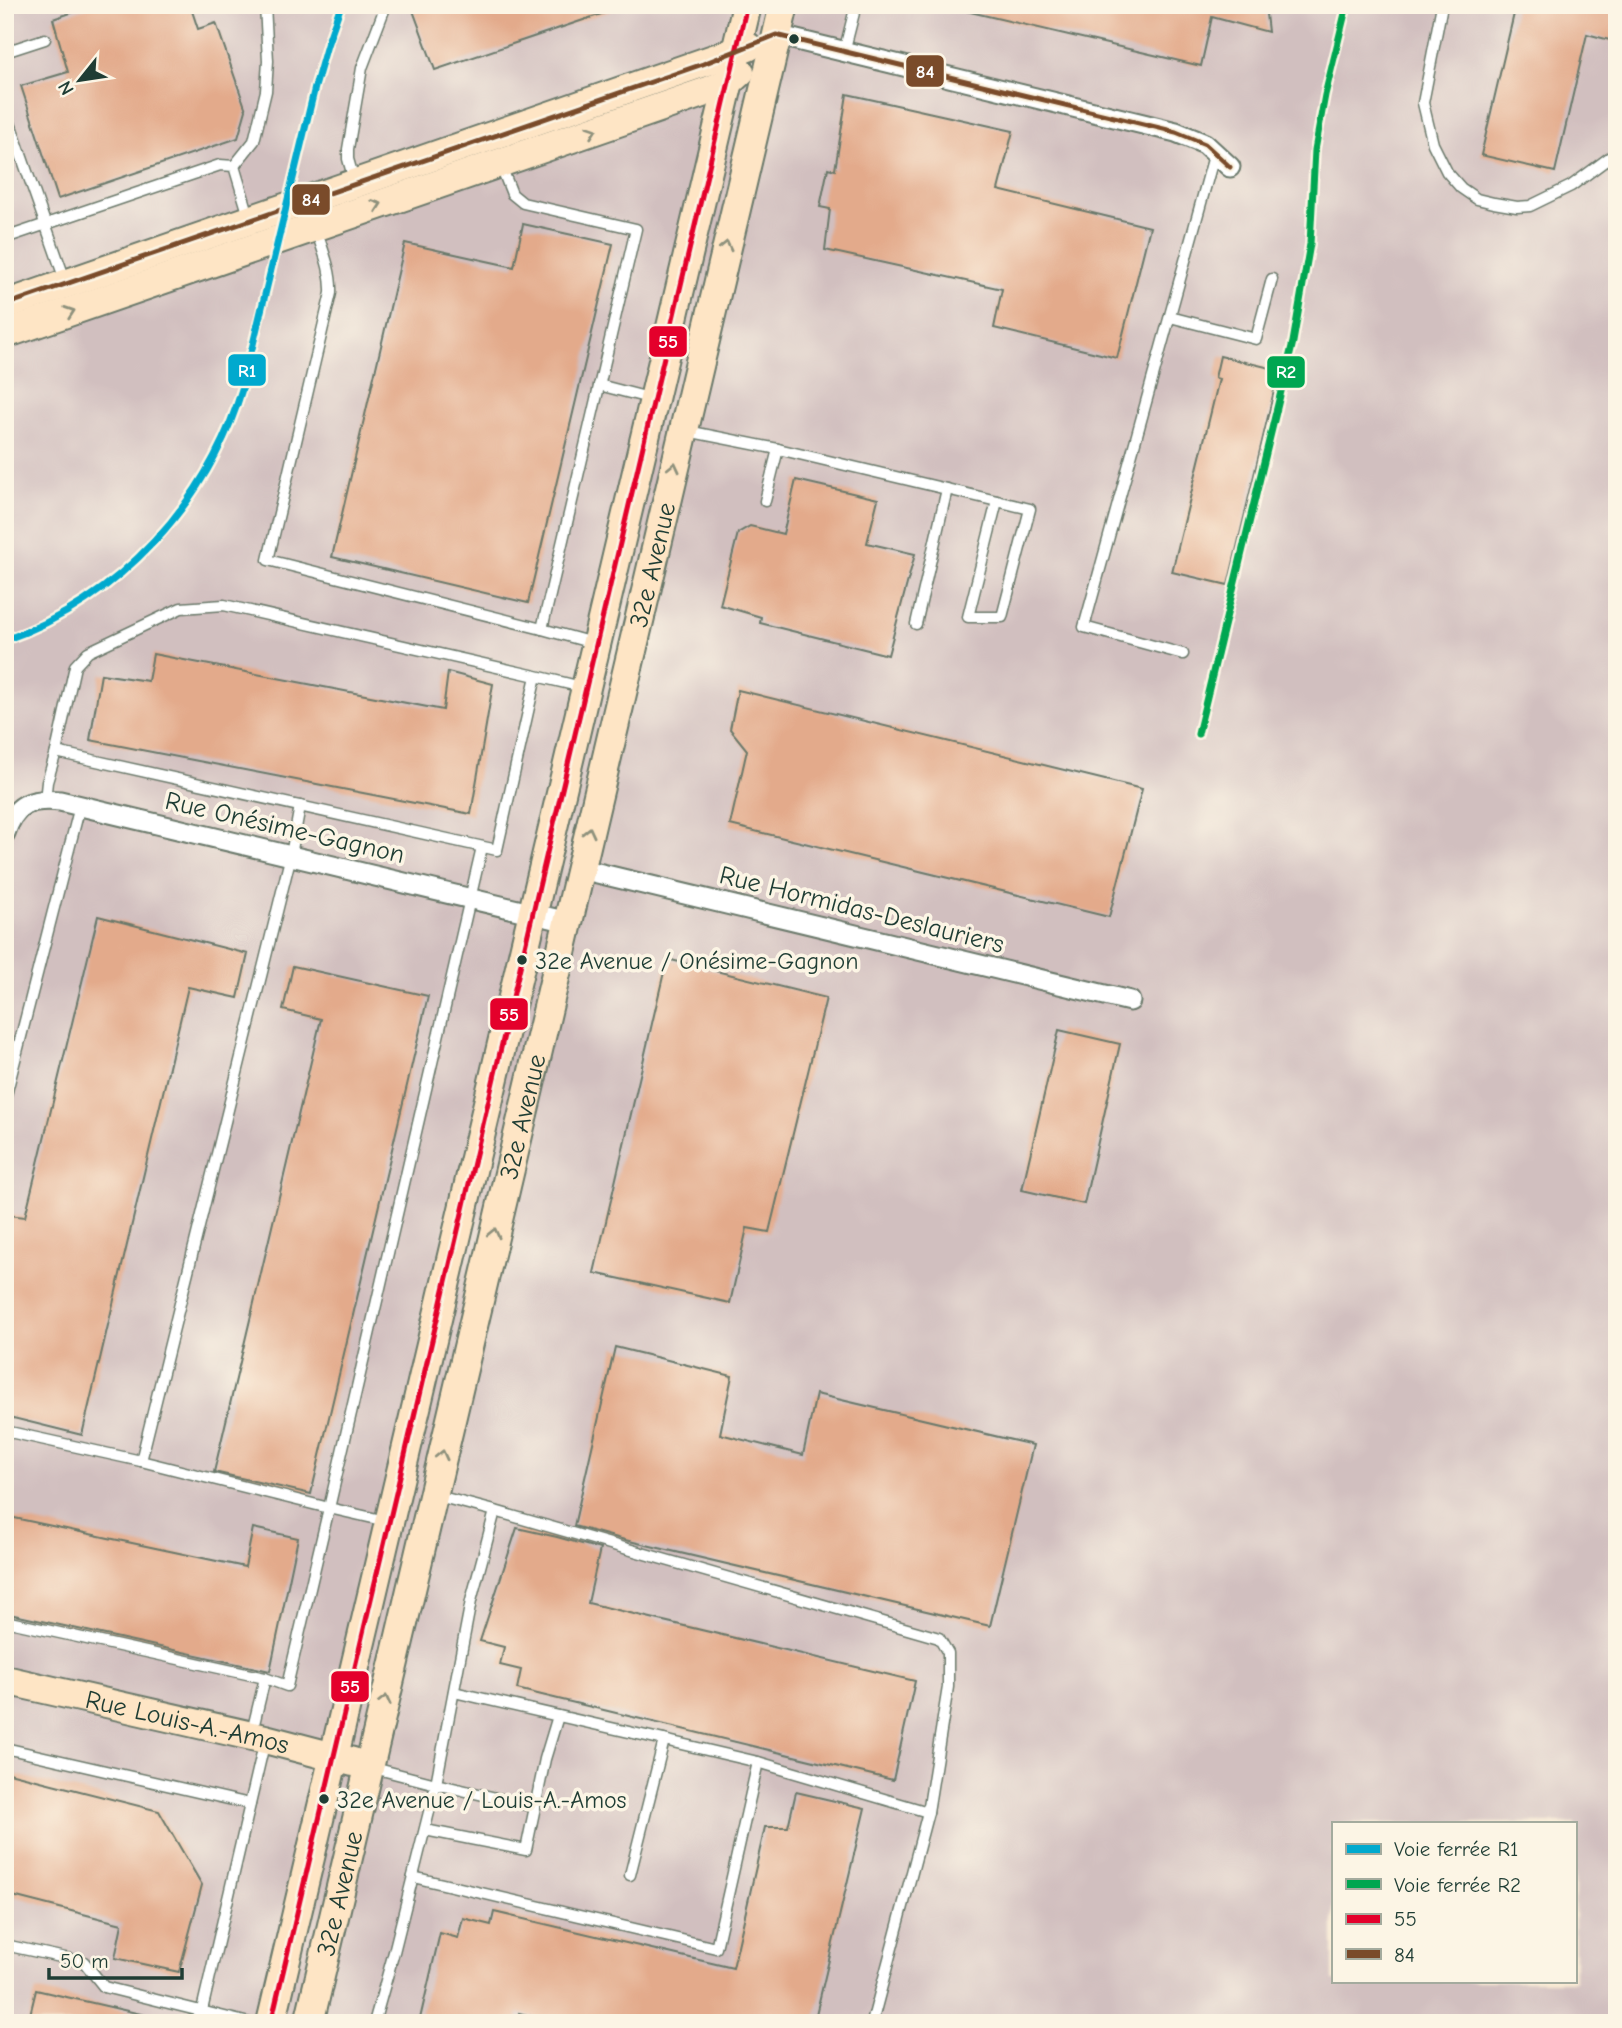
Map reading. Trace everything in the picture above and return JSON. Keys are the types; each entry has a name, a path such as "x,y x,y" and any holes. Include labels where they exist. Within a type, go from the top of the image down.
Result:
{"street":[{"name":"32e Avenue","path":"271,2023 747,5"},
{"name":"32e Avenue","path":"313,2022 369,1767 784,5"},
{"path":"5,334 776,35 1177,132 1195,139 1215,152 1230,167"},
{"path":"5,305 250,220 335,205 499,163 729,82 776,35"},
{"path":"8,820 24,805 45,800"},
{"name":"Rue Onésime-Gagnon","path":"45,800 80,806 568,922"},
{"name":"Rue Hormidas-Deslauriers","path":"581,869 1130,1001"},
{"name":"Rue Louis-A.-Amos","path":"5,1680 258,1738 369,1767"}],"lane":[{"path":"234,166 254,141 266,91 268,61 265,5"},
{"path":"386,5 362,68 348,159 335,205 328,263 331,293 268,560 597,644"},
{"path":"845,52 856,5"},
{"path":"1442,5 1423,103 1433,144 1447,172 1461,188 1477,199 1517,207 1530,206 1571,186 1617,152"},
{"path":"5,52 45,39"},
{"path":"5,109 66,284"},
{"path":"1183,654 1084,627 1215,152"},
{"path":"499,163 512,194 523,203 636,229 542,629"},
{"path":"5,238 220,165 234,166"},
{"path":"234,166 250,220"},
{"path":"1170,317 1256,339 1272,279"},
{"path":"599,385 654,399"},
{"path":"683,430 778,450 947,489 1030,509 1002,617 968,617 996,501"},
{"path":"765,501 778,450"},
{"path":"916,624 947,489"},
{"path":"45,800 75,666 88,652 181,608 224,606 586,688"},
{"path":"56,752 497,850 536,676"},
{"path":"5,1099 80,806"},
{"path":"141,1461 300,807"},
{"path":"5,1620 265,1678 287,1686 482,847"},
{"path":"5,1431 389,1521"},
{"path":"433,1495 939,1637 947,1653 948,1687 928,1812 872,2023"},
{"path":"374,2023 436,1784 471,1601 495,1511"},
{"path":"199,2023 250,1804 265,1678"},
{"path":"454,1692 758,1762 928,1812"},
{"path":"425,1830 526,1850 545,1759 558,1716"},
{"path":"630,1875 664,1740"},
{"path":"5,1748 250,1804"},
{"path":"413,1877 716,1948 758,1762"},
{"path":"369,1767 535,1807"},
{"path":"5,1945 84,1962 104,1987 249,2023"}],"shaded area":[{"path":"5,5 1617,5 1617,2023 5,2023"}],"building":[{"path":"94,5 190,5 198,29 216,23 246,110 238,138 58,199 21,86 68,72 53,19"},
{"path":"411,5 618,5 619,8 435,70"},
{"path":"967,5 1265,5 1268,32 1212,17 1201,66 966,11"},
{"path":"1516,5 1617,5 1617,42 1587,34 1555,172 1481,155"},
{"path":"847,94 1013,131 998,190 1150,227 1117,358 994,328 1002,289 825,250 830,209 820,207 828,168 835,170"},
{"path":"523,224 613,244 528,603 332,557 405,243 514,267"},
{"path":"1220,356 1279,370 1228,585 1172,572 1219,379 1215,378"},
{"path":"796,480 878,499 867,543 915,554 888,655 760,623 761,617 720,605 738,533 750,526 783,534"},
{"path":"153,654 443,710 448,672 493,684 471,814 90,740 101,674 148,681"},
{"path":"738,690 1142,789 1109,917 730,825 747,750 730,729"},
{"path":"98,916 248,954 238,998 188,987 82,1435 5,1416 5,1230 9,1215 25,1217"},
{"path":"667,959 826,998 769,1232 747,1228 730,1303 594,1273"},
{"path":"293,966 428,996 311,1494 214,1472 321,1019 283,1010"},
{"path":"1059,1030 1120,1044 1084,1204 1022,1190"},
{"path":"615,1347 732,1376 720,1434 803,1455 816,1394 1033,1445 990,1626 574,1526"},
{"path":"5,1516 245,1567 253,1528 298,1538 270,1671 5,1613"},
{"path":"517,1528 600,1549 588,1603 915,1681 893,1780 517,1689 521,1670 500,1665 504,1647 480,1641"},
{"path":"5,1772 159,1811 202,1885 179,1972 115,1958 122,1924 5,1894"},
{"path":"796,1792 865,1808 814,2023 559,2023 519,2013 517,2023 419,2023 440,1933 458,1938 463,1918 491,1925 494,1912 733,1968 765,1827 788,1827"},
{"path":"36,1990 154,2017 153,2023 28,2023"}],"rail line":[{"name":"R1","path":"5,640 47,622 86,600 122,572 154,541 183,506 208,469 228,428 243,386 315,87 341,5"},
{"name":"R2","path":"1198,734 1293,342 1310,244 1315,150 1347,5"}],"transit line":[{"name":"55","path":"271,2023 747,5"},
{"name":"84","path":"5,305 703,64 776,35 1176,132 1205,144 1230,167"}],"place":[{"name":"32e Avenue / Onésime-Gagnon","path":"522,960"},
{"name":"32e Avenue / Louis-A.-Amos","path":"324,1799"}]}
